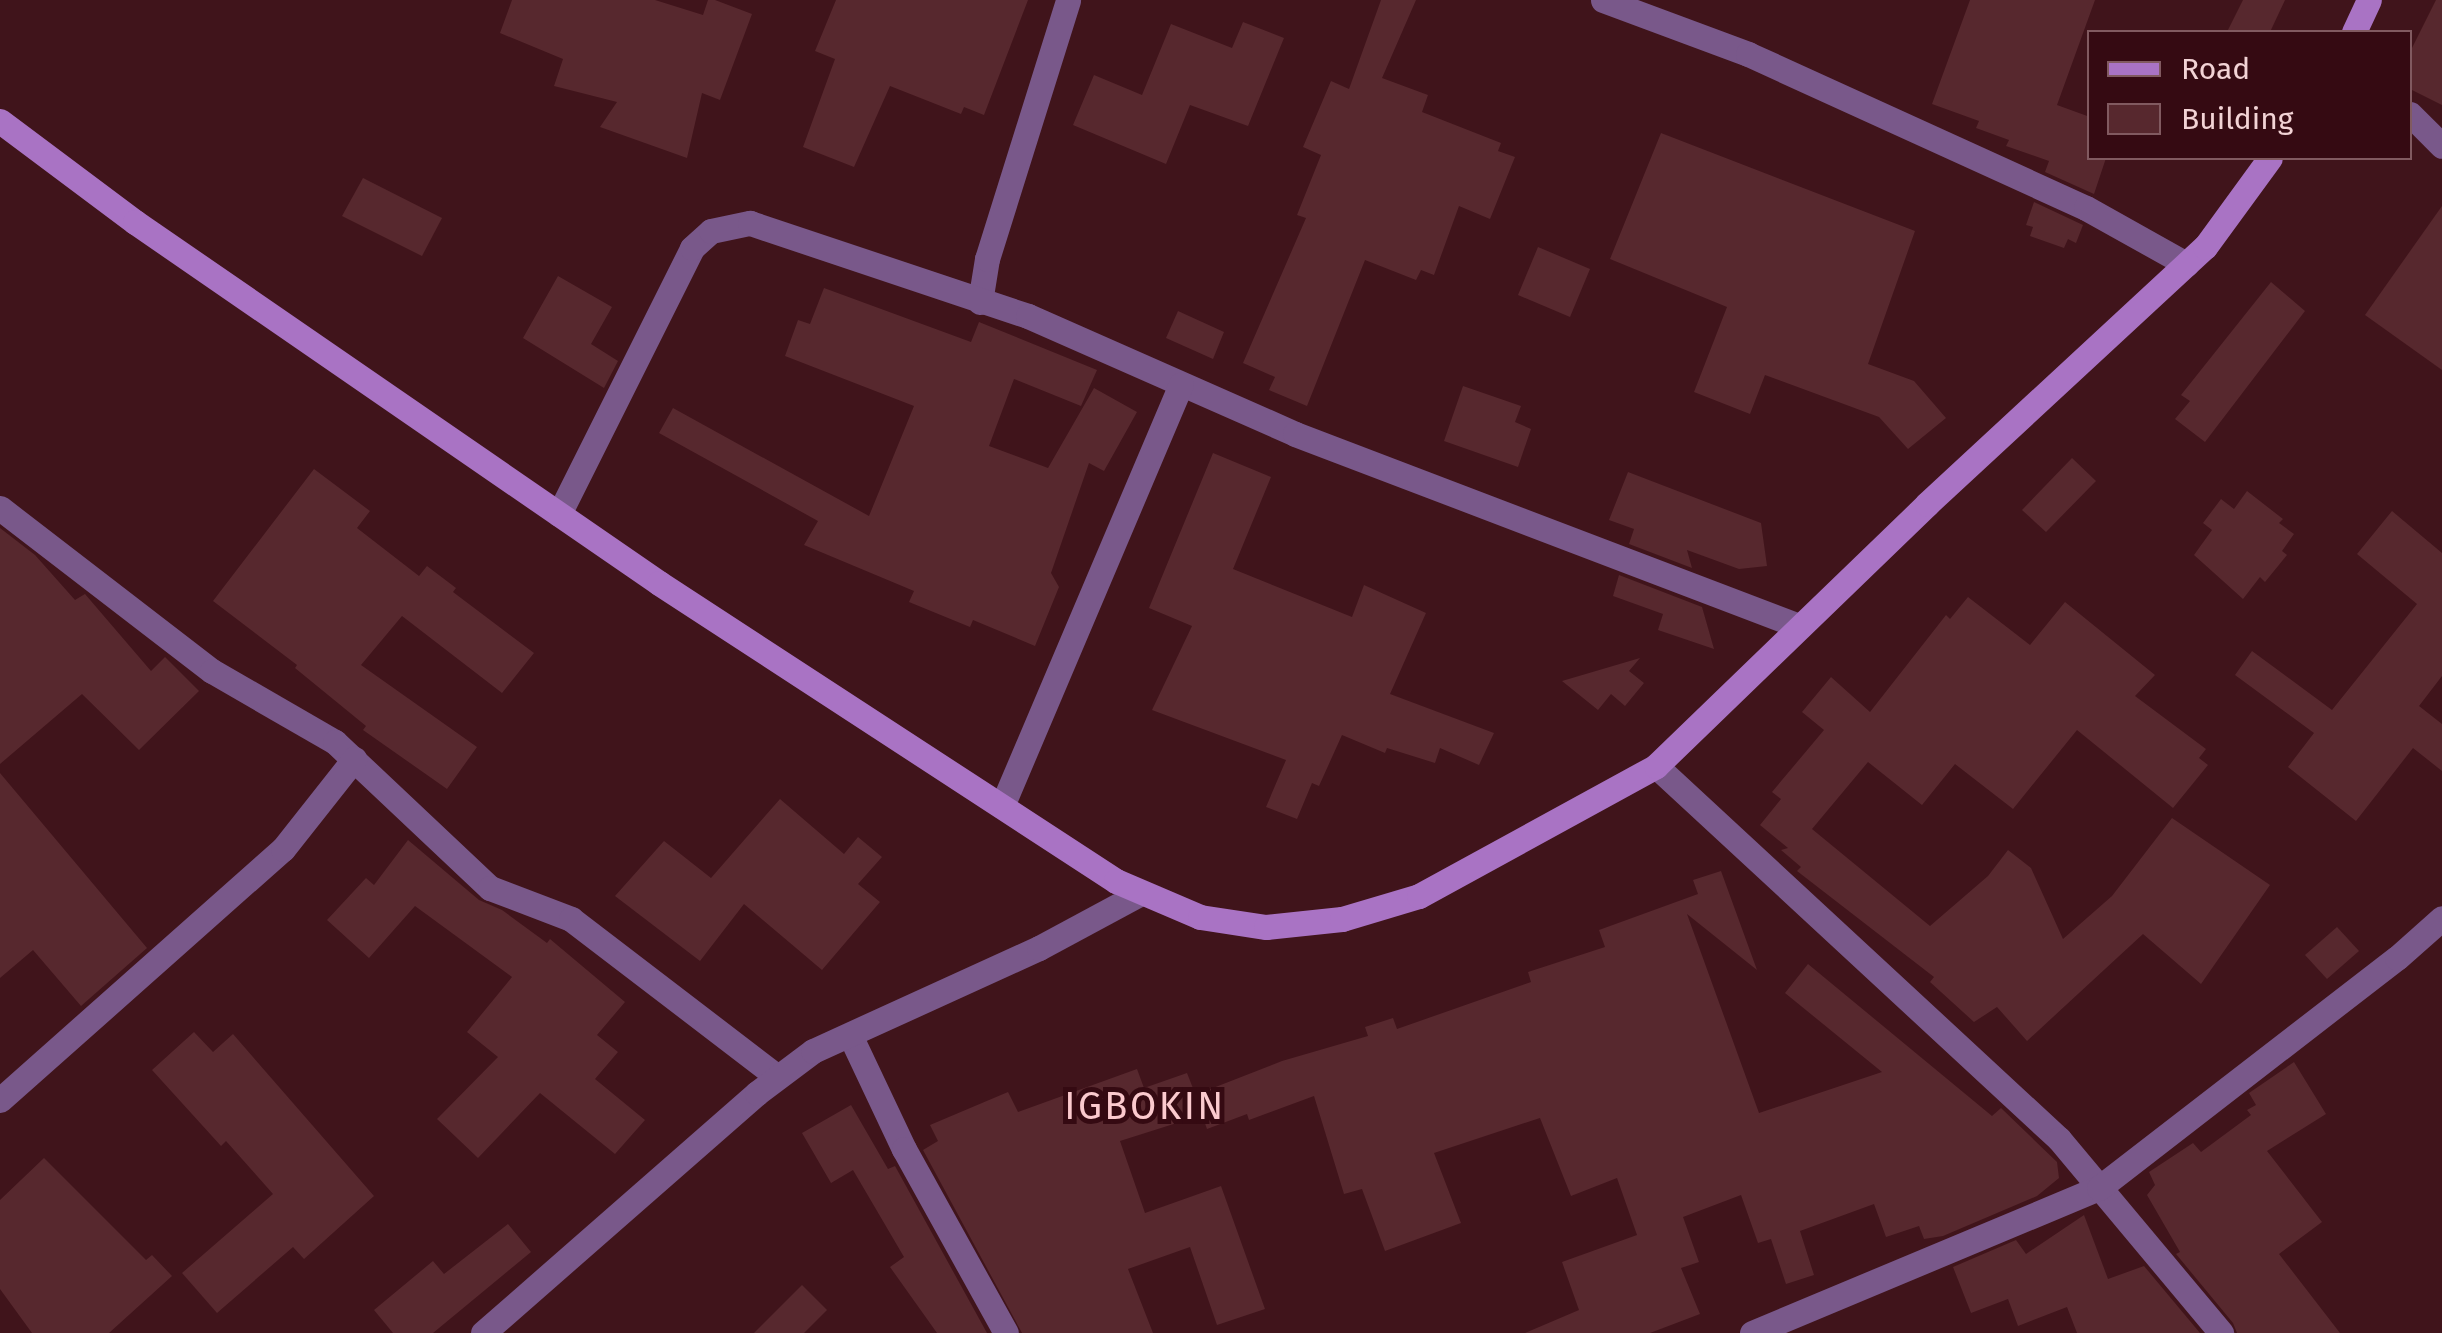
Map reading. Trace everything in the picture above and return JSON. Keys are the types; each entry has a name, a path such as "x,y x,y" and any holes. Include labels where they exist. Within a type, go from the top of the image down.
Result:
{"main road":[{"path":"2355,30 2368,0"},
{"path":"0,121 135,222 559,514 1002,806 1140,893 1200,917 1266,928 1342,920 1419,896 1656,766 1799,626 2205,247 2269,160"}],"street":[{"path":"980,302 987,259 1068,0"},
{"path":"1604,0 1748,54 2086,208 2186,264"},
{"path":"2412,116 2442,146"},
{"path":"559,514 627,385 692,248 711,231 750,223 1028,316 1181,384 1521,524 1799,626"},
{"path":"1002,806 1181,384"},
{"path":"0,508 212,671 297,718 354,759 490,888 571,919 778,1077"},
{"path":"0,1100 283,848 354,759"},
{"path":"1656,766 2059,1139 2221,1333"},
{"path":"483,1333 813,1051 1039,948 1140,893"},
{"path":"1752,1333 2099,1188 2397,958 2442,918"},
{"path":"850,1035 904,1150 1006,1333"}],"building":[{"path":"512,0 655,0 703,15 708,0 715,0 752,14 720,100 702,93 687,158 600,127 617,102 554,86 563,59 500,33"},
{"path":"836,0 1028,0 984,115 964,107 961,114 890,86 854,167 803,147 835,59 815,51"},
{"path":"1381,0 1416,0 1382,78 1428,95 1422,112 1501,143 1498,151 1515,157 1490,219 1459,206 1434,275 1421,270 1416,280 1365,260 1307,406 1269,390 1275,377 1243,363 1306,218 1297,215 1321,155 1303,147 1331,81 1349,89"},
{"path":"1970,0 2095,0 2057,105 2087,116 2087,160 2105,160 2094,194 2045,172 2049,161 2006,146 2009,140 1976,128 1979,121 1932,104"},
{"path":"2243,0 2285,0 2271,30 2228,30"},
{"path":"2436,0 2442,0 2442,105 2412,90 2412,48"},
{"path":"1243,22 1284,38 1248,126 1190,105 1166,164 1073,125 1094,75 1142,95 1171,24 1232,48"},
{"path":"1661,133 1915,231 1868,364 1914,381 1946,418 1908,449 1879,417 1765,375 1750,414 1694,392 1727,307 1610,259"},
{"path":"363,178 442,218 422,256 342,216"},
{"path":"2034,202 2083,225 2076,243 2068,239 2064,248 2030,236 2033,227 2026,225"},
{"path":"2442,206 2442,370 2365,315"},
{"path":"1538,247 1590,269 1570,317 1518,295"},
{"path":"558,276 612,307 591,344 618,361 604,388 523,338"},
{"path":"2271,282 2305,311 2205,442 2175,419 2190,401 2181,395"},
{"path":"824,288 971,342 979,322 1097,370 1081,406 1014,379 989,446 1048,468 1094,388 1137,412 1104,471 1089,463 1051,573 1059,587 1035,646 973,620 970,627 909,602 914,591 804,545 818,521 659,433 673,408 869,516 914,406 785,356 798,320 810,324"},
{"path":"1178,311 1224,332 1213,359 1166,338"},
{"path":"1463,386 1521,406 1515,422 1531,429 1518,467 1444,441"},
{"path":"1213,453 1271,477 1233,569 1352,617 1364,585 1426,613 1390,694 1494,733 1479,765 1440,748 1435,763 1387,748 1385,753 1342,735 1319,786 1312,783 1297,819 1266,807 1286,760 1152,710 1192,626 1149,608"},
{"path":"2072,458 2096,481 2046,532 2022,510"},
{"path":"314,469 370,511 357,528 419,576 427,566 456,588 453,592 534,653 502,693 402,616 361,665 477,747 447,789 363,730 366,726 295,668 297,665 213,601"},
{"path":"1628,472 1761,523 1767,566 1739,569 1687,550 1692,568 1629,544 1634,529 1609,520"},
{"path":"2247,491 2283,519 2279,523 2294,534 2282,551 2287,555 2265,582 2260,577 2243,599 2194,555 2212,530 2203,523 2221,499 2234,509"},
{"path":"2392,511 2442,553 2442,676 2419,706 2442,724 2442,771 2413,748 2356,821 2288,767 2314,733 2235,675 2252,651 2332,710 2417,604 2357,554"},
{"path":"0,528 35,555 75,600 85,594 151,671 165,657 199,691 139,750 82,694 0,764"},
{"path":"1619,575 1702,607 1714,649 1658,630 1663,614 1613,596"},
{"path":"1968,597 2030,645 2065,602 2155,675 2135,696 2206,749 2199,758 2208,765 2173,808 2077,730 2013,809 1955,764 1922,805 1868,762 1812,829 1930,926 1988,876 2008,850 2031,868 2063,939 2112,896 2172,818 2270,885 2201,984 2143,934 2027,1041 1997,1007 1974,1022 1930,982 1934,977 1797,871 1801,867 1781,850 1788,848 1760,825 1781,799 1772,792 1824,730 1802,712 1831,677 1870,712 1946,615 1950,619"},
{"path":"1640,658 1629,671 1644,683 1625,706 1611,694 1598,710 1562,681"},
{"path":"0,773 147,948 81,1006 33,950 0,978"},
{"path":"780,799 844,854 858,837 882,857 858,884 880,902 822,970 744,904 700,961 615,896 664,841 711,878"},
{"path":"408,840 479,900 502,910 547,943 550,939 625,1002 597,1035 618,1052 595,1079 645,1120 615,1154 540,1093 478,1158 437,1119 498,1057 467,1032 512,977 415,906 369,958 327,920 366,878 374,885"},
{"path":"1721,871 1757,970 1687,914 1759,1113 1882,1072 1785,993 1808,964 1992,1116 2001,1108 2057,1162 2059,1178 2037,1196 1943,1236 1924,1239 1919,1226 1886,1237 1874,1204 1800,1231 1814,1275 1786,1284 1771,1239 1758,1243 1741,1195 1683,1217 1699,1262 1681,1268 1700,1314 1650,1333 1525,1333 1579,1310 1562,1262 1637,1235 1617,1178 1571,1196 1540,1118 1434,1153 1461,1223 1385,1251 1362,1189 1344,1194 1314,1096 1249,1120 1247,1114 1207,1129 1202,1115 1120,1141 1145,1213 1221,1186 1265,1309 1217,1325 1190,1247 1128,1269 1153,1333 1022,1333 923,1150 938,1141 930,1125 1008,1092 1018,1112 1137,1069 1144,1088 1187,1073 1196,1095 1282,1061 1368,1036 1365,1027 1393,1018 1397,1029 1531,982 1528,972 1605,947 1599,930 1698,894 1693,880"},
{"path":"2337,927 2359,951 2327,979 2305,955"},
{"path":"194,1032 213,1052 233,1034 374,1196 304,1259 293,1247 217,1313 182,1273 273,1194 226,1141 221,1146 152,1070"},
{"path":"2294,1062 2326,1114 2267,1151 2322,1222 2279,1254 2340,1333 2237,1333 2176,1254 2180,1252 2147,1195 2155,1185 2149,1172 2193,1143 2201,1152 2251,1115 2247,1110 2256,1105 2249,1093"},
{"path":"851,1105 888,1169 895,1166 987,1333 937,1333 890,1267 904,1257 853,1170 831,1183 802,1133"},
{"path":"44,1158 146,1260 152,1255 172,1276 109,1333 32,1333 0,1289 0,1200"},
{"path":"2084,1215 2108,1279 2144,1266 2200,1333 2077,1333 2067,1307 2018,1326 2008,1299 1971,1313 1953,1267 2016,1240 2026,1254"},
{"path":"508,1224 531,1252 433,1333 393,1333 374,1310 433,1261 444,1274"},
{"path":"802,1285 827,1310 804,1333 754,1333"}],"district":[{"name":"IGBOKIN","path":"1145,1107"}]}
